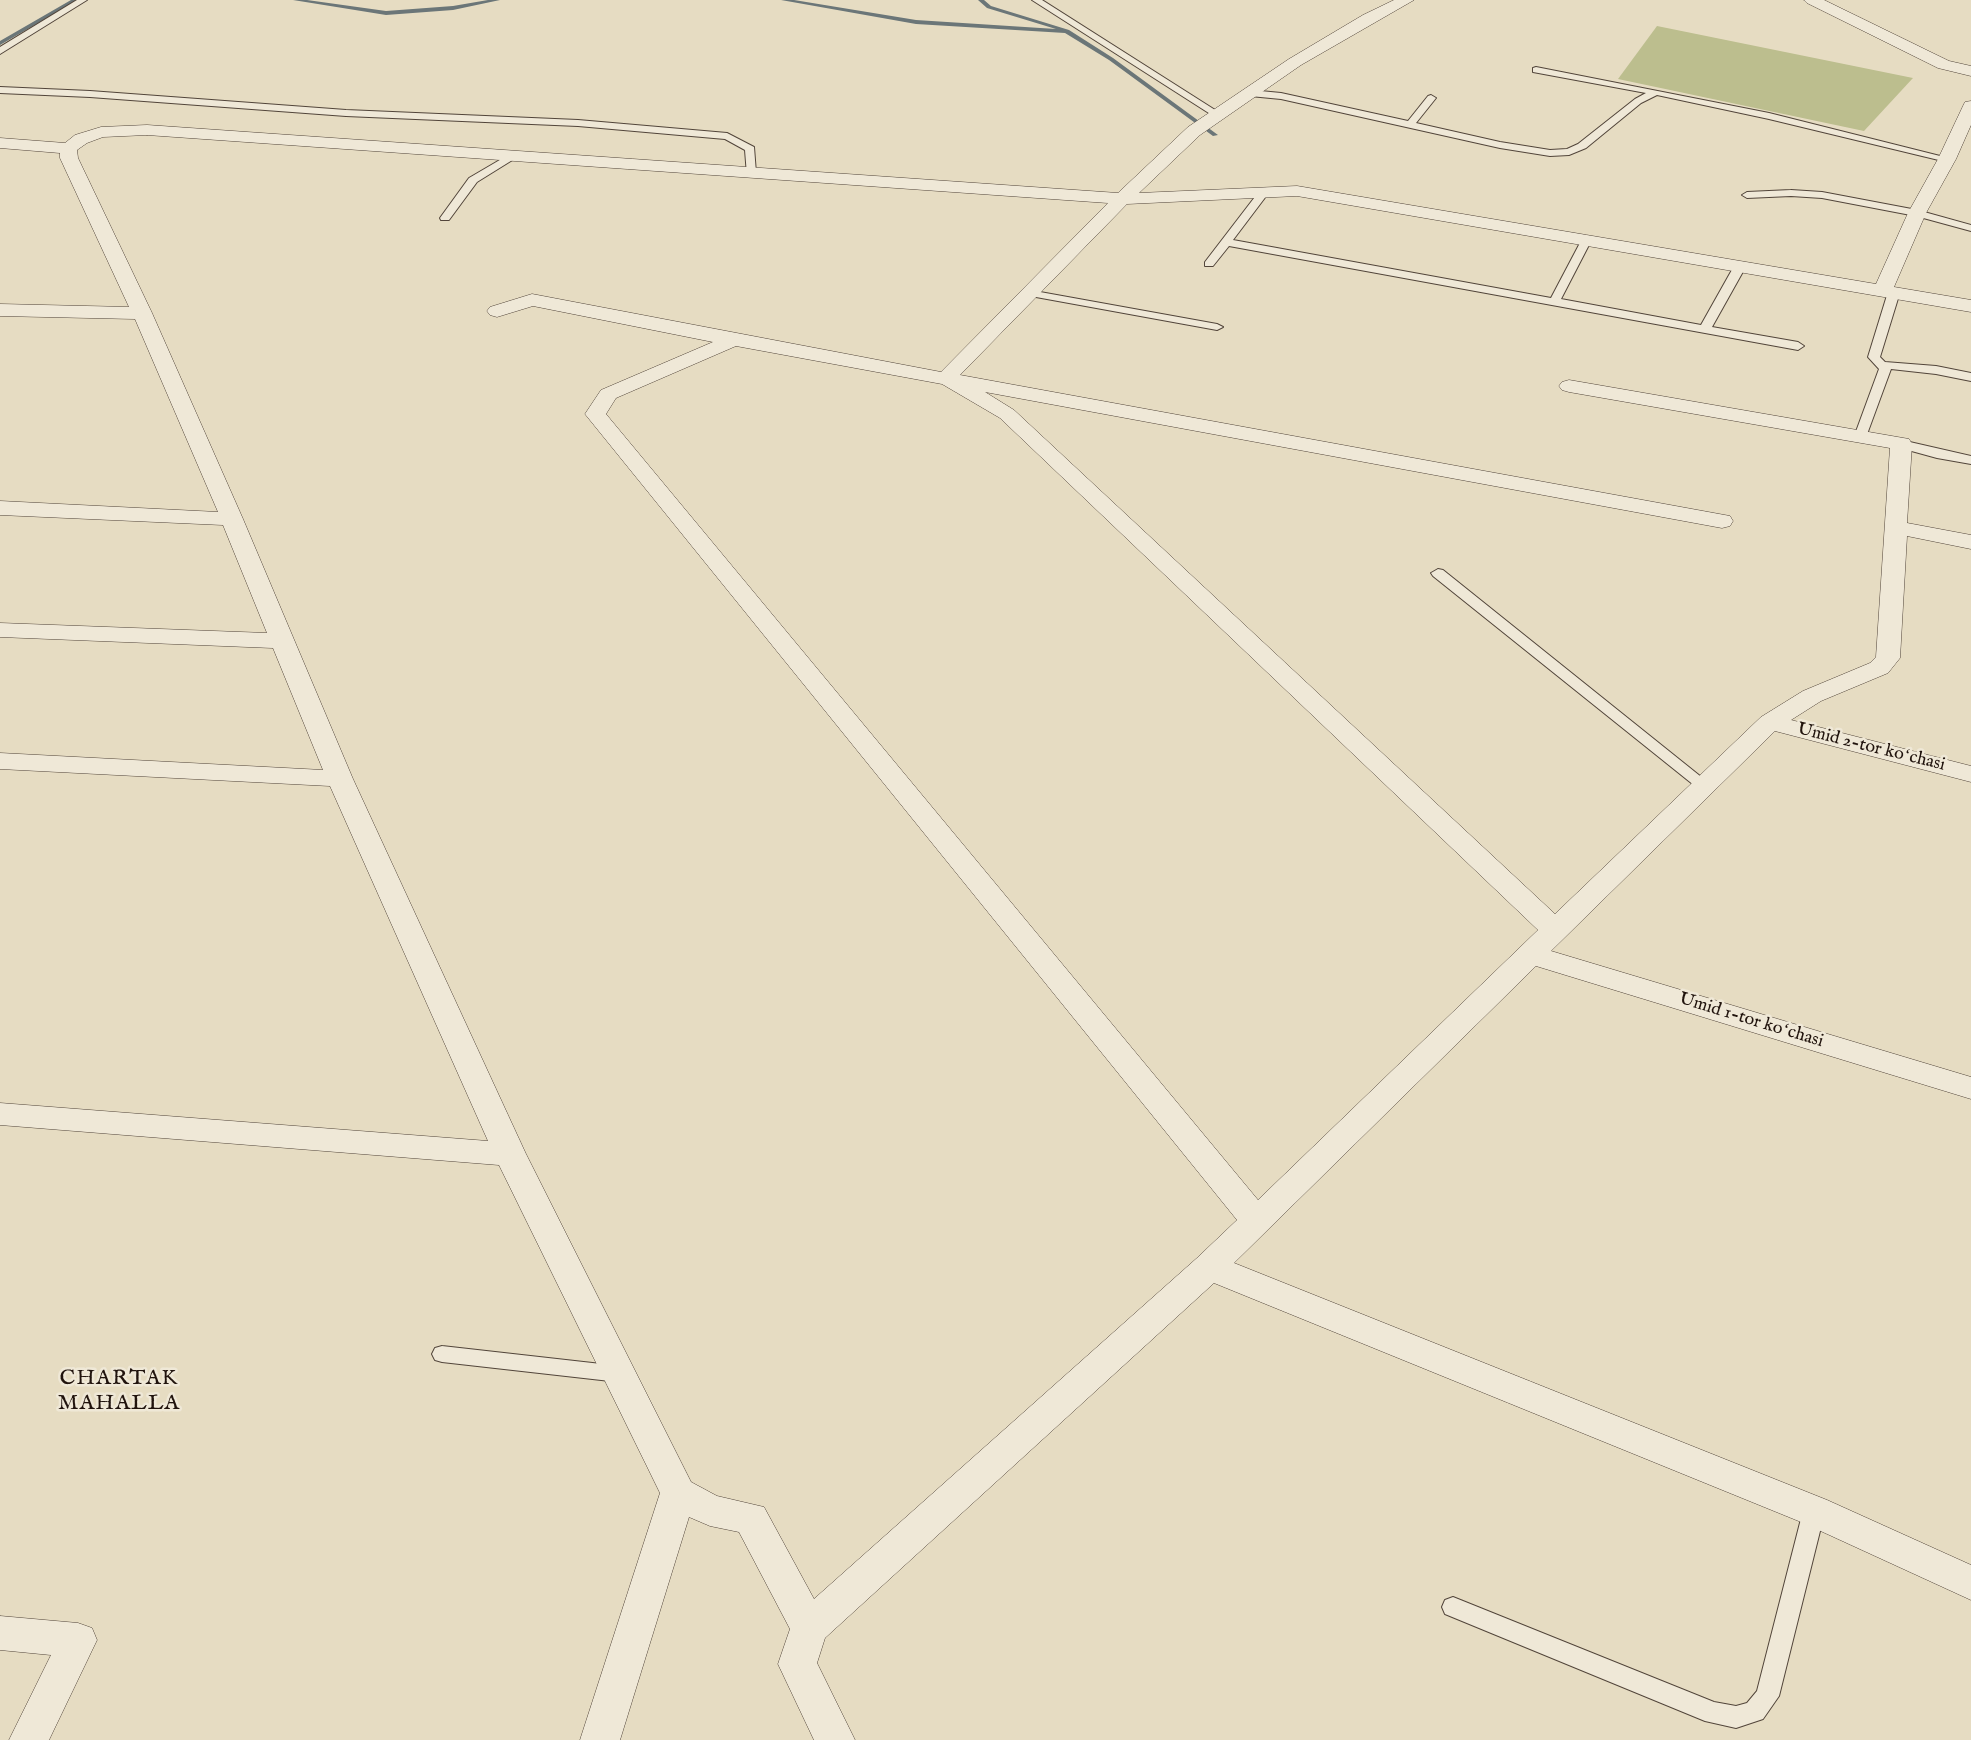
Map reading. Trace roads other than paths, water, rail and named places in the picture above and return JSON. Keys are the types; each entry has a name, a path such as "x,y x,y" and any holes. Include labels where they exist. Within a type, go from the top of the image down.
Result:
{"street":[{"path":"946,378 1122,199 1207,123 1294,62 1368,18 1406,0"},
{"path":"1812,0 1944,65 1971,71"},
{"path":"1889,291 1917,213 1947,159 1965,132 1971,106"},
{"path":"0,143 68,148 81,139 101,132 147,130 1122,199 1265,191 1326,194 1739,268 1889,291 1971,306"},
{"path":"68,148 69,158 142,313 232,519 340,779 510,1154 678,1493 710,1510 751,1518 808,1628"},
{"path":"498,311 532,300 734,340 1722,522"},
{"path":"0,310 142,313"},
{"path":"734,340 608,394 595,414 1256,1221"},
{"path":"946,378 1007,414 1556,931"},
{"path":"835,1740 797,1664 808,1628 1209,1267 1770,722 1812,696 1879,668 1888,658 1900,444 1570,386"},
{"path":"0,508 232,519"},
{"path":"1896,527 1971,542"},
{"path":"0,630 283,642"},
{"name":"Umid 2-tor koʻchasi","path":"1770,722 1971,774"},
{"path":"0,762 340,779"},
{"name":"Umid 1-tor koʻchasi","path":"1532,954 1971,1088"},
{"path":"0,1114 510,1154"},
{"path":"1209,1267 1814,1511 1971,1583"},
{"path":"600,1740 678,1493"},
{"path":"0,1633 78,1640 29,1740"}],"lane":[{"path":"0,51 83,0"},
{"path":"1036,0 1207,123"},
{"path":"1536,70 1752,112 1947,159"},
{"path":"0,90 346,113 578,123 727,136 750,149 751,173"},
{"path":"1250,93 1281,96 1532,152 1569,152 1582,146 1638,101 1656,92"},
{"path":"1410,125 1430,98"},
{"path":"445,218 473,180 510,157"},
{"path":"1209,264 1265,191"},
{"path":"1747,195 1791,193 1822,195 1917,213 1971,228"},
{"path":"1554,302 1586,241"},
{"path":"1226,242 1798,346"},
{"path":"1705,329 1739,268"},
{"path":"1860,437 1885,369 1874,357 1889,291"},
{"path":"1029,293 1217,327"},
{"path":"1882,366 1936,370 1971,377"},
{"path":"1900,444 1937,454 1971,460"},
{"path":"1438,573 1704,787"},
{"path":"442,1354 619,1374"},
{"path":"1453,1607 1713,1713 1736,1717 1755,1711 1767,1696 1814,1511"}],"waterway":[{"path":"0,43 75,0"},
{"path":"296,0 386,13 453,8 497,0"},
{"path":"784,0 916,22 1066,31"},
{"path":"981,0 989,7 1066,31"},
{"path":"1066,31 1111,59 1215,135"}],"district":[{"name":"CHARTAK MAHALLA","path":"119,1392"}]}
